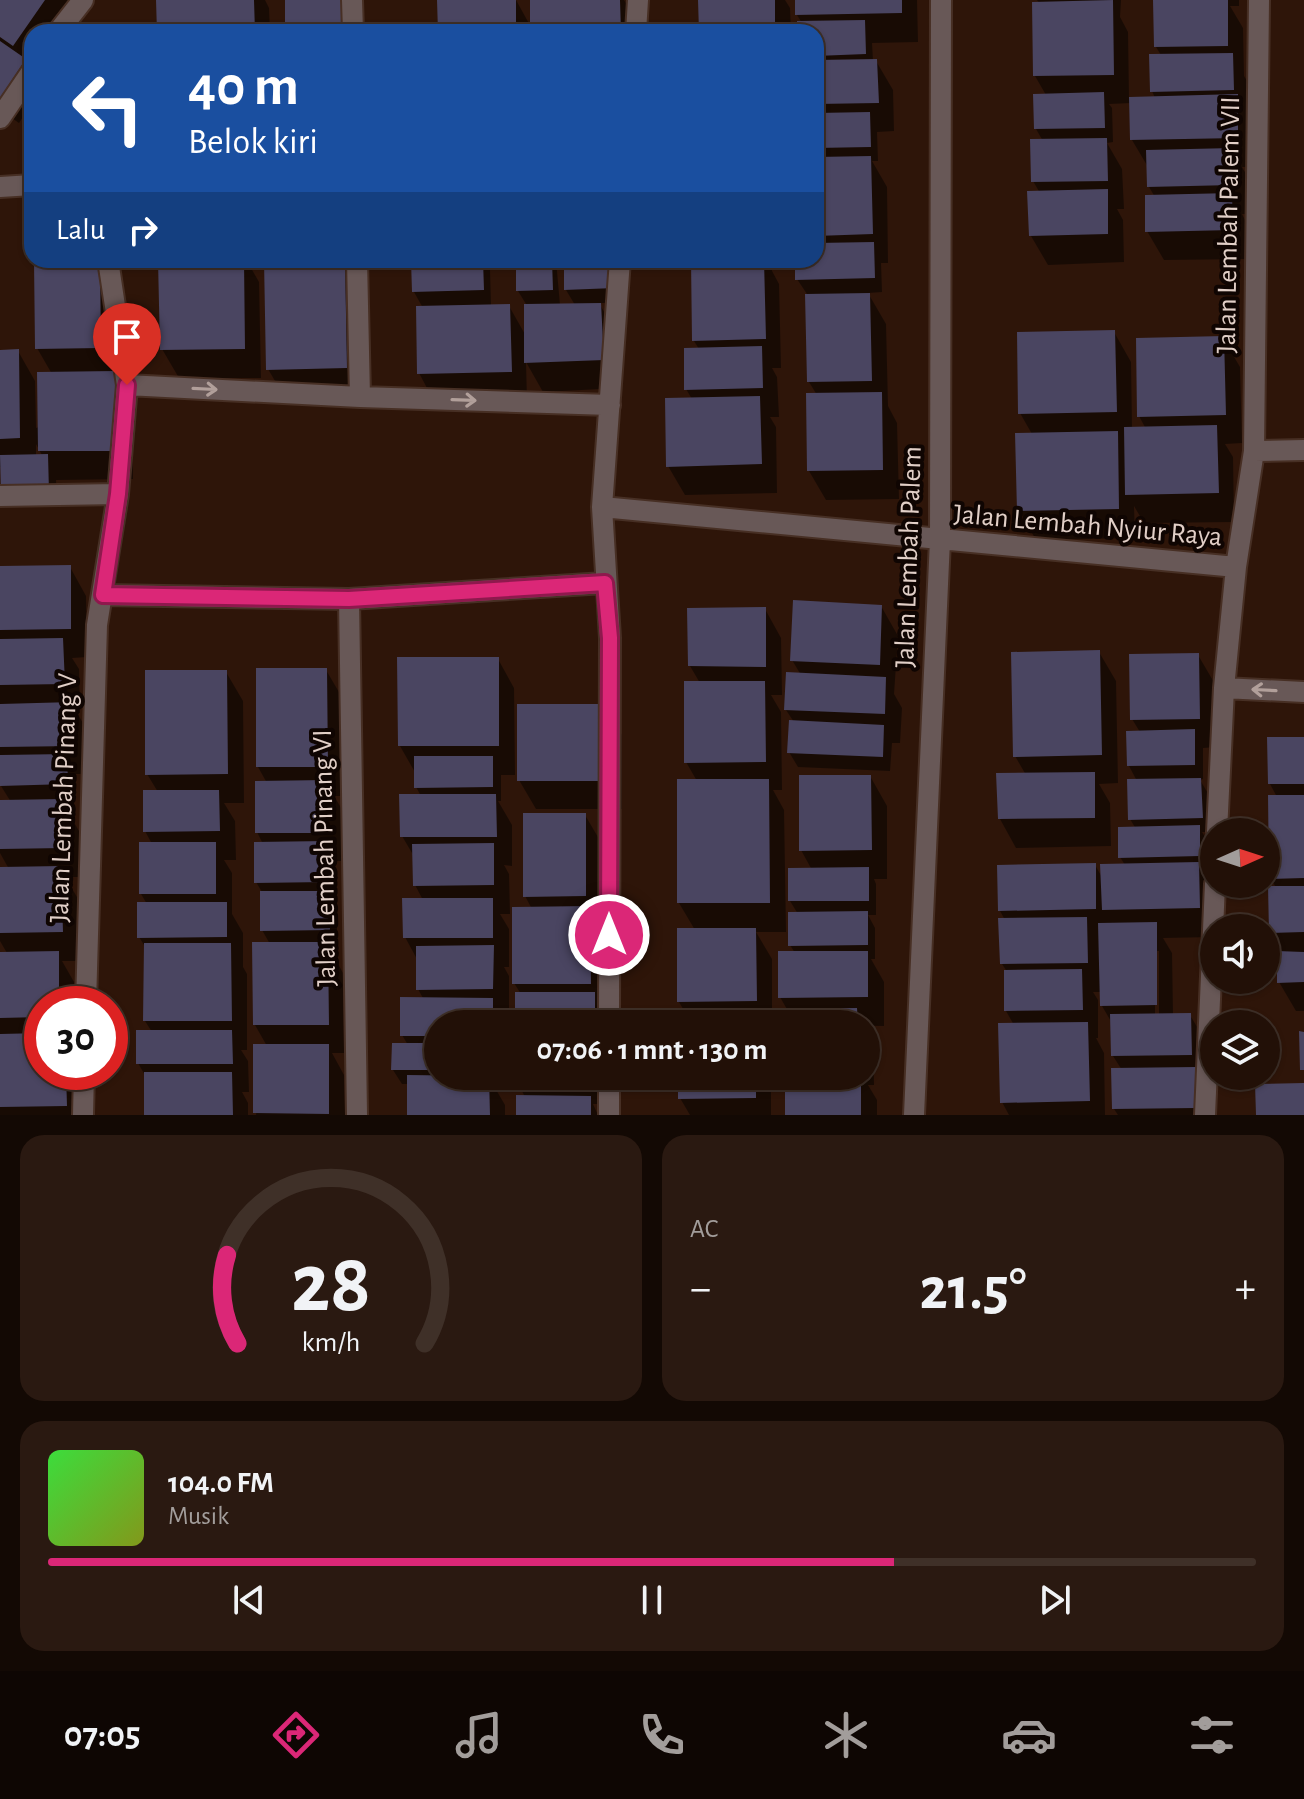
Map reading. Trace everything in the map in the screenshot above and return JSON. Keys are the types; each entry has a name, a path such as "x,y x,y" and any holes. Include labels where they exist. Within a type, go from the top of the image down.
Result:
{"street":[{"path":"66,24 83,0"},
{"path":"352,0 353,24"},
{"path":"636,24 638,0"},
{"name":"Jalan Lembah Palem","path":"914,1115 940,540 941,0"},
{"name":"Jalan Lembah Palem VII","path":"1218,818 1224,688 1236,567 1254,451 1259,0"},
{"path":"0,118 24,83"},
{"path":"0,187 24,186"},
{"name":"Jalan Lembah Pinang V","path":"87,986 97,625 118,494 127,385 109,268"},
{"path":"357,268 360,397"},
{"path":"609,1010 610,638 602,507 619,268"},
{"path":"127,385 610,405"},
{"path":"1254,451 1304,450"},
{"path":"0,496 118,494"},
{"name":"Jalan Lembah Nyiur Raya","path":"602,507 1236,567"},
{"path":"103,595 349,599 605,583"},
{"name":"Jalan Lembah Pinang VI","path":"349,599 357,1115"},
{"path":"1224,688 1304,692"},
{"path":"1205,1115 1214,898"},
{"path":"83,1115 84,1090"},
{"path":"609,1090 609,1115"}],"building":[{"path":"0,0 45,0 28,24 24,24 24,30 13,46 0,37"},
{"path":"156,0 254,0 255,24 157,24"},
{"path":"285,0 341,0 342,24 285,24"},
{"path":"437,0 516,0 516,24 438,24"},
{"path":"530,0 620,0 621,24 530,24"},
{"path":"698,0 775,0 775,24 699,24"},
{"path":"795,0 902,0 902,13 795,15"},
{"path":"1113,0 1114,75 1033,76 1032,2"},
{"path":"1153,0 1228,0 1228,46 1154,47"},
{"path":"865,20 866,54 824,56 824,24 797,24 797,21"},
{"path":"0,41 24,58 24,62 0,98"},
{"path":"1233,53 1234,90 1150,92 1149,54"},
{"path":"877,59 879,103 824,104 824,60"},
{"path":"1104,92 1105,128 1034,129 1033,94"},
{"path":"1238,94 1238,138 1130,140 1129,97"},
{"path":"870,112 871,147 824,148 824,113"},
{"path":"1107,138 1108,181 1031,182 1030,139"},
{"path":"1233,148 1233,185 1147,187 1146,150"},
{"path":"871,156 873,234 824,236 824,157"},
{"path":"1108,189 1108,234 1029,236 1027,191"},
{"path":"1232,193 1233,230 1145,232 1145,195"},
{"path":"874,242 875,278 795,280 795,268 824,268 824,243"},
{"path":"34,268 100,268 101,348 35,349"},
{"path":"158,268 244,268 245,349 160,350"},
{"path":"264,268 345,268 347,368 266,370"},
{"path":"411,268 483,268 484,290 412,292"},
{"path":"516,268 552,268 553,290 516,291"},
{"path":"564,268 615,268 615,288 564,290"},
{"path":"691,268 764,268 766,339 692,341"},
{"path":"870,293 872,381 807,382 805,294"},
{"path":"601,303 604,360 524,363 524,304"},
{"path":"510,304 512,372 417,374 416,306"},
{"path":"1115,330 1117,412 1018,414 1017,332"},
{"path":"1224,336 1226,415 1137,417 1136,338"},
{"path":"762,346 763,388 684,390 684,348"},
{"path":"19,349 20,438 0,439 0,350"},
{"path":"116,371 117,451 38,451 37,372"},
{"path":"882,392 883,470 807,471 806,393"},
{"path":"760,396 762,464 666,467 665,398"},
{"path":"1217,425 1219,493 1125,495 1124,427"},
{"path":"1118,431 1119,509 1017,511 1015,433"},
{"path":"48,454 49,492 1,493 0,455"},
{"path":"71,565 71,629 0,630 0,566"},
{"path":"793,600 882,605 880,665 790,661"},
{"path":"766,607 766,667 688,666 687,608"},
{"path":"63,638 65,684 0,685 0,639"},
{"path":"1100,650 1102,755 1013,757 1011,652"},
{"path":"1199,653 1200,719 1130,720 1129,654"},
{"path":"397,657 499,657 499,746 398,746"},
{"path":"256,668 327,668 328,767 256,767"},
{"path":"145,670 227,670 228,774 145,775"},
{"path":"786,672 886,677 885,714 784,710"},
{"path":"684,681 765,681 766,762 684,763"},
{"path":"73,702 75,746 0,747 0,704"},
{"path":"517,704 607,704 606,781 517,781"},
{"path":"789,720 884,725 883,757 787,753"},
{"path":"1195,729 1195,765 1127,766 1126,731"},
{"path":"1267,737 1304,737 1304,784 1268,784"},
{"path":"67,754 68,784 0,786 0,755"},
{"path":"414,756 493,756 493,787 414,788"},
{"path":"1095,772 1095,818 998,819 996,773"},
{"path":"799,775 871,775 872,850 799,851"},
{"path":"1201,778 1203,818 1128,820 1127,779"},
{"path":"677,779 769,779 770,903 677,903"},
{"path":"327,780 328,833 255,833 255,781"},
{"path":"143,790 219,790 220,831 143,832"},
{"path":"399,794 496,794 497,837 400,837"},
{"path":"1268,795 1304,795 1304,878 1280,879 1280,818 1268,818"},
{"path":"63,799 64,848 0,849 0,800"},
{"path":"523,813 586,813 586,896 523,897"},
{"path":"1200,825 1200,856 1118,858 1118,827"},
{"path":"327,841 327,882 254,883 254,842"},
{"path":"139,842 216,842 216,894 139,894"},
{"path":"494,843 494,885 413,886 412,844"},
{"path":"1199,862 1200,908 1102,910 1100,864"},
{"path":"1096,863 1096,909 998,911 997,865"},
{"path":"61,866 63,932 0,933 0,867"},
{"path":"869,867 869,901 788,901 788,868"},
{"path":"1280,886 1304,886 1304,932 1280,933 1280,914 1269,914 1268,898 1280,898"},
{"path":"260,891 329,891 330,930 260,931"},
{"path":"402,898 493,898 493,938 403,938"},
{"path":"137,902 227,902 227,937 137,938"},
{"path":"590,906 591,984 512,984 512,907"},
{"path":"868,911 868,945 788,946 788,912"},
{"path":"1087,917 1088,963 1000,964 998,918"},
{"path":"1157,922 1157,1005 1100,1006 1098,923"},
{"path":"677,928 756,928 757,1001 677,1002"},
{"path":"252,942 328,942 329,1025 253,1025"},
{"path":"144,943 231,943 232,1021 143,1021"},
{"path":"494,945 493,989 416,990 416,946"},
{"path":"59,951 59,986 24,986 24,1017 0,1018 0,952"},
{"path":"778,951 868,951 868,997 778,998"},
{"path":"1280,951 1304,952 1304,982 1280,983"},
{"path":"1082,969 1083,1010 1004,1011 1004,970"},
{"path":"515,992 595,992 595,1010 515,1010"},
{"path":"400,997 493,998 493,1010 424,1010 424,1036 400,1036"},
{"path":"857,1008 857,1010 781,1010"},
{"path":"1191,1013 1192,1055 1111,1056 1110,1014"},
{"path":"1088,1022 1090,1101 1000,1103 998,1023"},
{"path":"136,1030 232,1030 233,1064 136,1064"},
{"path":"1299,1031 1304,1032 1304,1070 1300,1070"},
{"path":"24,1033 24,1090 67,1090 67,1106 0,1107 0,1034"},
{"path":"392,1043 424,1043 424,1070 391,1070"},
{"path":"253,1044 329,1044 329,1114 253,1113"},
{"path":"1196,1067 1196,1108 1112,1109 1111,1068"},
{"path":"144,1072 232,1072 233,1115 144,1115"},
{"path":"407,1075 424,1075 424,1090 489,1090 490,1115 407,1115"},
{"path":"1280,1083 1304,1083 1304,1115 1256,1115 1255,1090 1280,1090"},
{"path":"678,1090 756,1090 756,1098 678,1099"},
{"path":"785,1090 861,1090 861,1115 785,1115"},
{"path":"516,1095 591,1096 591,1115 516,1115"}],"route":[{"path":"127,385 118,494 103,595 349,599 605,583 610,638 609,935"}]}
